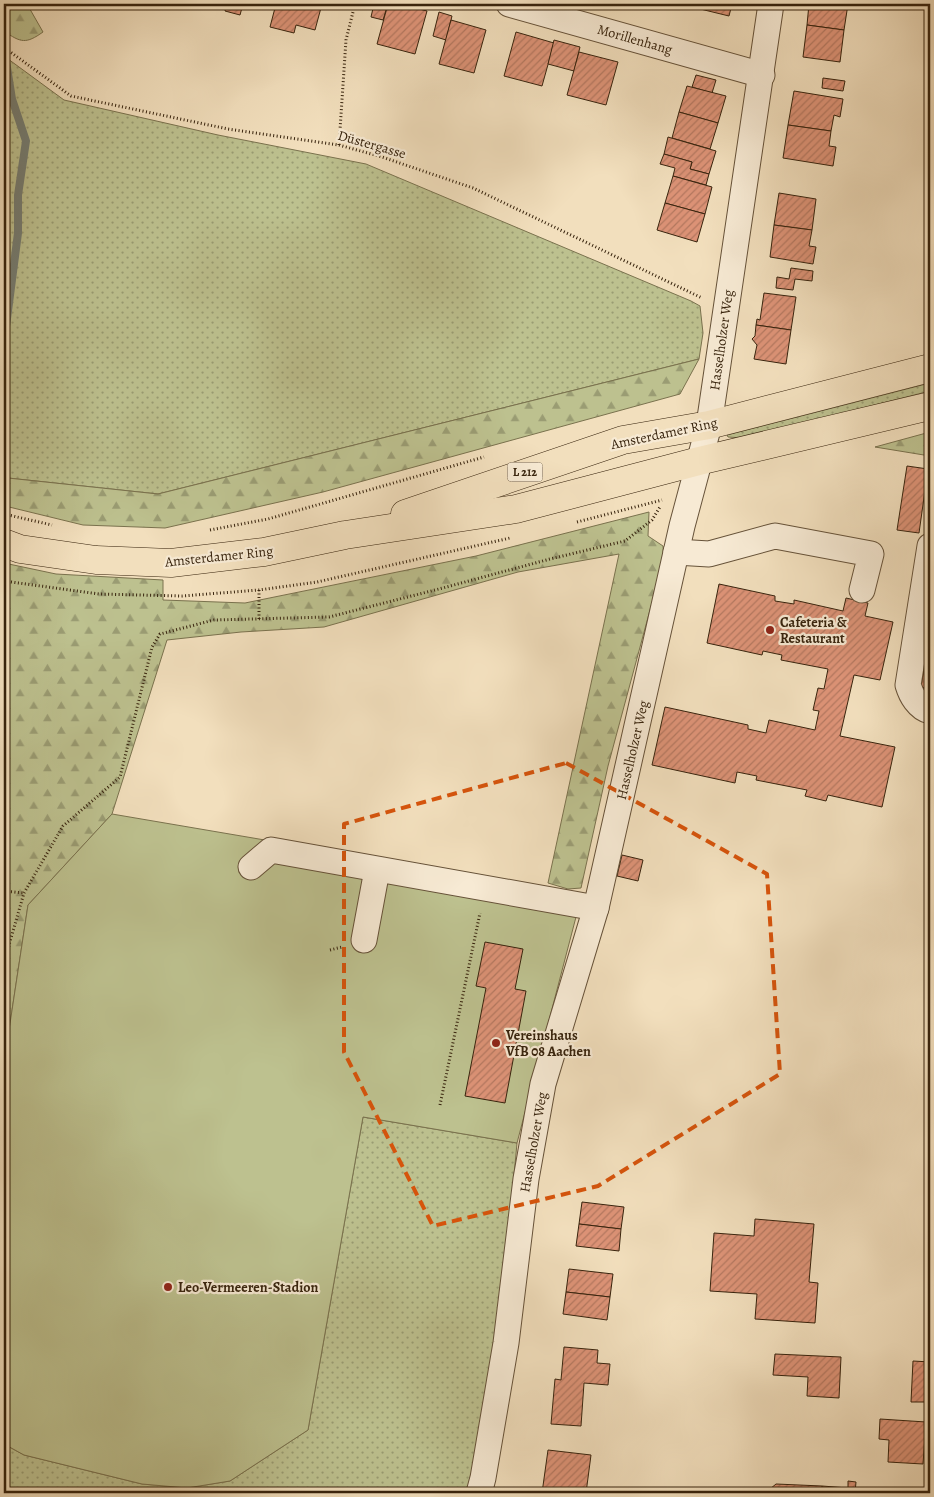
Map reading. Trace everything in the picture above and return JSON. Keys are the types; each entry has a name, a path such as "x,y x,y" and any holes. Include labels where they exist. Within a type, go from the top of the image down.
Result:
{"main road":[{"name":"Amsterdamer Ring","path":"345,535 497,481 623,440 709,424 930,368"},
{"name":"Amsterdamer Ring","path":"4,544 20,549 96,560 171,563 264,552 345,535 516,509 699,461 930,406"}],"street":[{"name":"Morillenhang","path":"508,4 762,75"},
{"name":"Hasselholzer Weg","path":"479,1493 484,1478 506,1342 526,1179 543,1084 596,908 676,552 709,424 771,4"},
{"path":"676,552 710,554 775,536 870,554 862,590"},
{"path":"930,546 908,684 912,697 926,710 930,710"},
{"path":"252,867 271,850 596,908"},
{"path":"364,940 377,870"}],"path":[{"path":"338,145 346,40 355,4"},
{"name":"Düstergasse","path":"4,45 9,51 71,96 228,129 338,145 382,157 473,188 663,280 726,308"},
{"path":"202,532 277,516 488,456"},
{"path":"4,978 9,945 24,893 63,826 120,777 152,647 160,634 214,620 329,617 625,541 652,520 666,499"},
{"path":"4,514 54,526"},
{"path":"259,590 259,619"},
{"path":"4,891 24,893"},
{"path":"440,1106 479,916"}],"highlighted area":[{"path":"566,763 767,874 780,1074 598,1186 433,1226 344,1052 344,824"}],"green space":[{"path":"4,4 27,4 43,32 32,39 19,40 4,31"},
{"path":"4,56 64,100 218,135 366,164 691,301 700,306 703,333 699,359 158,494 4,479"},
{"path":"699,359 680,394 323,492 165,528 83,525 5,506 8,478 158,494"},
{"path":"930,383 930,391 743,438 728,437 727,435"},
{"path":"930,432 930,456 875,447"},
{"path":"649,512 648,536 663,546 664,558 608,766 581,888 568,889 548,883 619,554 518,572 324,627 241,632 167,640 112,814 28,905 4,1063 4,563 56,574 163,580 163,600 245,603 476,556"},
{"name":"Leo-Vermeeren-Stadion","path":"112,814 582,894 517,1143 363,1117 308,1430 230,1481 187,1488 142,1484 24,1455 4,1444 4,1063 28,905"},
{"path":"363,1117 517,1143 505,1276 494,1363 478,1450 467,1493 4,1493 4,1444 24,1455 142,1484 187,1488 230,1481 308,1430"}],"building":[{"path":"219,4 243,4 240,15 225,11 226,6"},
{"path":"276,4 322,4 315,30 296,25 294,33 270,27"},
{"path":"374,4 388,4 383,20 371,17"},
{"path":"388,4 400,4 427,11 415,54 377,44"},
{"path":"688,4 732,4 729,16 688,6"},
{"path":"809,4 848,4 844,30 807,25"},
{"path":"439,12 452,16 446,40 433,36"},
{"path":"451,20 486,30 474,73 439,64"},
{"path":"807,25 844,30 840,62 803,57"},
{"path":"516,32 554,43 542,86 504,76"},
{"path":"554,40 580,47 574,71 548,64"},
{"path":"579,52 618,62 606,105 567,95"},
{"path":"696,75 716,80 712,93 692,87"},
{"path":"823,78 845,81 843,91 822,88"},
{"path":"687,86 726,96 718,123 679,112"},
{"path":"794,91 843,99 840,117 834,115 831,131 788,125"},
{"path":"679,112 718,123 710,149 672,138"},
{"path":"788,125 831,131 829,146 836,147 833,166 783,158"},
{"path":"668,137 716,151 709,174 690,169 692,162 664,154"},
{"path":"664,154 692,162 690,169 709,174 706,185 673,176 675,168 660,164"},
{"path":"673,176 712,187 705,214 665,203"},
{"path":"779,193 816,199 812,230 774,225"},
{"path":"665,203 705,214 697,242 657,230"},
{"path":"774,225 812,230 809,246 816,247 813,264 770,257"},
{"path":"791,268 813,271 812,281 795,279 793,290 776,288 777,277 789,279"},
{"path":"764,293 796,297 791,330 756,325 757,319 760,320"},
{"path":"756,325 791,330 786,364 754,359 757,345 752,339 755,336"},
{"path":"907,466 928,469 919,533 897,530"},
{"path":"719,584 775,596 775,601 794,604 794,600 843,611 846,598 868,603 865,616 893,622 880,680 854,675 840,736 895,747 882,807 828,795 826,801 805,796 807,790 756,780 757,776 737,772 735,783 652,765 665,707 748,725 748,729 766,733 769,720 815,730 819,711 813,710 818,688 824,689 828,669 781,660 782,655 763,651 762,655 707,643"},
{"path":"930,632 930,689 921,687"},
{"path":"622,855 643,860 638,881 617,876"},
{"name":"Vereinshaus VfB 08 Aachen","path":"485,942 523,949 515,989 526,991 505,1103 465,1096 486,988 476,986"},
{"path":"582,1202 624,1207 621,1229 579,1224"},
{"path":"755,1219 814,1224 809,1282 818,1283 815,1323 755,1319 757,1294 710,1291 714,1233 754,1236"},
{"path":"579,1224 621,1229 619,1251 576,1246"},
{"path":"569,1269 613,1274 610,1297 566,1292"},
{"path":"566,1292 610,1297 607,1320 563,1314"},
{"path":"564,1347 598,1350 597,1363 610,1364 608,1385 584,1383 581,1426 551,1424 555,1379 561,1380"},
{"path":"775,1354 841,1357 839,1398 807,1396 808,1377 773,1375"},
{"path":"913,1361 930,1362 930,1402 911,1402"},
{"path":"880,1419 926,1422 923,1464 888,1462 889,1440 879,1439"},
{"path":"548,1450 591,1455 586,1493 542,1493"},
{"path":"848,1481 856,1482 855,1493 821,1493 822,1486 848,1488"},
{"path":"776,1484 822,1486 821,1493 770,1493 770,1489"}],"waterway":[{"path":"4,342 18,233 18,195 26,141 12,99 6,61"}],"place":[{"name":"Cafeteria & Restaurant","path":"770,630"},
{"name":"Vereinshaus VfB 08 Aachen","path":"496,1043"},
{"name":"Leo-Vermeeren-Stadion","path":"168,1287"}]}
